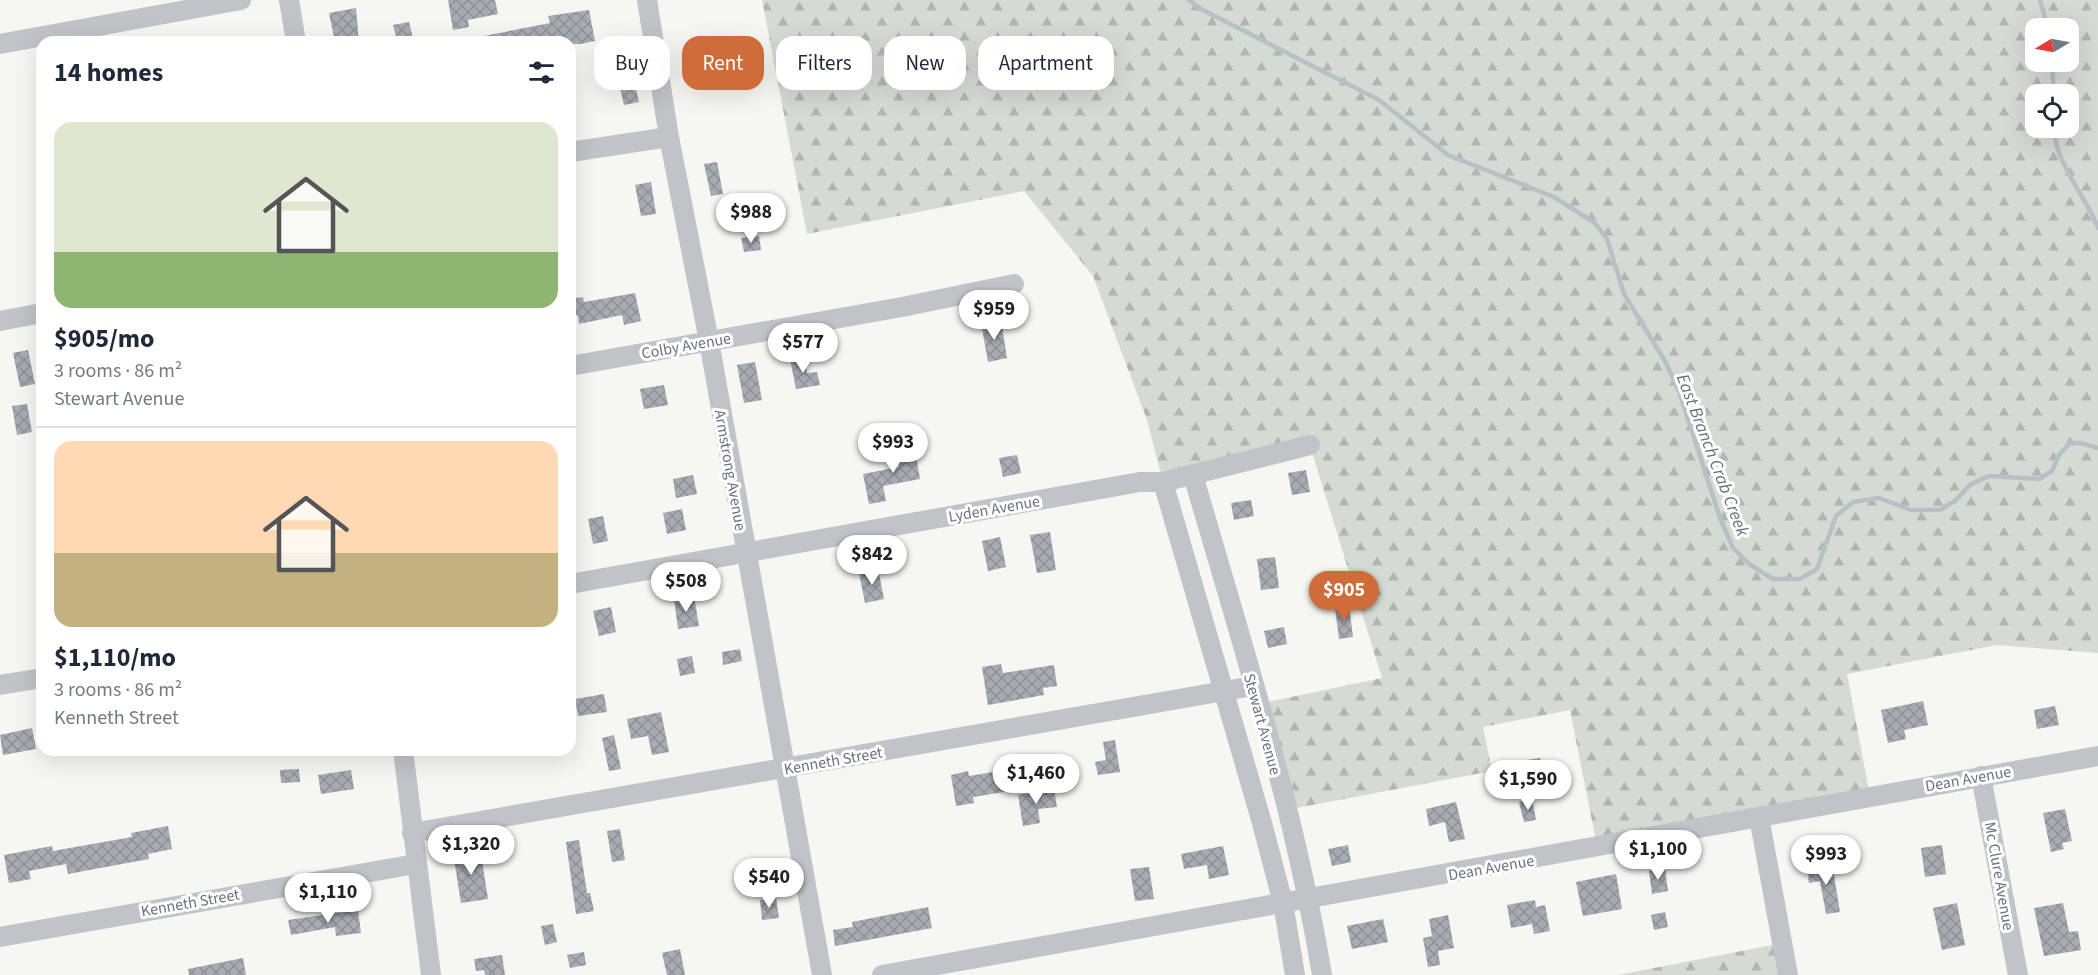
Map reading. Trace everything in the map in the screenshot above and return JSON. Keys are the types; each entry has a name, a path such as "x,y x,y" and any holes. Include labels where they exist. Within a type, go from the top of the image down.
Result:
{"street":[{"path":"44,36 240,0"},
{"path":"289,0 295,36"},
{"name":"Armstrong Avenue","path":"647,0 669,136 709,341 822,975"},
{"path":"0,44 36,37"},
{"path":"576,151 669,136"},
{"name":"Colby Avenue","path":"576,365 902,307 1014,284"},
{"path":"0,321 36,314"},
{"name":"Lyden Avenue","path":"576,583 1140,482 1164,482 1310,446"},
{"name":"Stewart Avenue","path":"1193,475 1253,686 1309,899 1322,975"},
{"name":"Stewart Avenue","path":"1164,482 1283,903 1295,975"},
{"path":"0,685 36,679"},
{"name":"Kenneth Street","path":"412,833 1253,686"},
{"path":"404,756 431,975"},
{"name":"Dean Avenue","path":"882,975 2098,756"},
{"name":"Mc Clure Avenue","path":"1981,776 2018,975"},
{"path":"1759,818 1788,975"},
{"name":"Kenneth Street","path":"0,937 416,864"}],"green space":[{"path":"762,0 2098,0 2098,653 1997,645 1847,674 1870,796 1597,846 1570,710 1483,727 1492,771 1286,810 1258,704 1382,678 1310,446 1163,482 1147,420 1093,276 1024,191 807,234 779,90 872,90 872,36 776,36 776,73"},
{"path":"1782,943 1788,975 1618,975"}],"building":[{"path":"448,0 495,0 498,14 468,20 469,27 453,30"},
{"path":"356,8 358,36 334,36 329,13"},
{"path":"589,10 594,41 576,44 576,36 484,36 550,23 548,16"},
{"path":"409,22 412,36 396,36 393,25"},
{"path":"621,90 636,90 639,102 624,105"},
{"path":"717,162 723,194 711,196 704,164"},
{"path":"651,182 656,214 641,216 635,185"},
{"path":"759,236 761,250 744,252 741,238"},
{"path":"635,293 641,321 624,325 622,315 579,324 578,315 576,316 576,298 583,297 584,302"},
{"path":"1001,320 1007,358 988,362 981,323"},
{"path":"28,350 35,384 20,387 13,353"},
{"path":"804,357 807,373 817,372 820,385 796,389 790,359"},
{"path":"755,362 762,400 744,403 737,365"},
{"path":"664,385 668,405 644,409 640,389"},
{"path":"27,404 32,432 17,435 12,406"},
{"path":"914,443 920,479 883,486 886,501 869,504 863,474 899,467 895,446"},
{"path":"1017,455 1021,473 1003,477 999,458"},
{"path":"1306,470 1310,492 1292,495 1288,473"},
{"path":"693,475 697,494 676,498 673,479"},
{"path":"1251,500 1254,516 1234,520 1231,503"},
{"path":"682,509 686,530 667,534 663,513"},
{"path":"603,516 608,541 593,544 588,519"},
{"path":"1050,532 1056,570 1037,573 1030,535"},
{"path":"1000,537 1006,567 988,571 982,541"},
{"path":"1275,557 1279,588 1261,590 1257,559"},
{"path":"878,569 884,599 865,603 859,573"},
{"path":"1362,584 1364,596 1352,599 1349,586"},
{"path":"694,596 699,626 678,629 674,599"},
{"path":"1349,606 1353,637 1339,639 1335,608"},
{"path":"611,607 616,632 599,636 593,611"},
{"path":"1284,627 1287,644 1268,648 1264,631"},
{"path":"740,649 742,661 723,665 722,652"},
{"path":"692,656 695,673 680,676 677,659"},
{"path":"1001,664 1003,673 1054,665 1057,686 1043,688 1044,695 988,705 982,667"},
{"path":"604,694 607,712 578,716 576,699"},
{"path":"1923,701 1928,725 1904,730 1906,739 1888,743 1881,710"},
{"path":"2055,706 2059,725 2037,729 2034,710"},
{"path":"661,712 669,752 652,755 648,736 631,739 627,719"},
{"path":"32,728 36,749 3,755 0,735"},
{"path":"614,735 621,769 609,771 602,738"},
{"path":"1115,740 1120,772 1098,775 1095,762 1106,760 1103,742"},
{"path":"1540,758 1543,775 1530,778 1527,760"},
{"path":"1024,767 1028,788 973,797 974,803 956,806 951,775 968,771 969,776"},
{"path":"299,769 300,782 281,783 280,770"},
{"path":"351,770 354,789 321,794 318,775"},
{"path":"1054,789 1057,807 1038,809 1040,823 1023,826 1018,795"},
{"path":"1532,799 1536,820 1524,822 1519,802"},
{"path":"1456,802 1465,839 1449,842 1445,822 1429,826 1426,809"},
{"path":"2065,809 2072,841 2062,843 2064,849 2051,852 2043,813"},
{"path":"168,826 172,849 148,854 149,859 68,874 66,864 29,871 31,879 9,883 4,855 52,846 53,851 132,837 131,833"},
{"path":"620,829 625,860 612,862 607,831"},
{"path":"579,840 587,893 590,893 594,911 576,914 566,842"},
{"path":"1348,845 1351,862 1332,866 1328,849"},
{"path":"1942,845 1946,874 1925,877 1921,848"},
{"path":"1223,846 1229,875 1209,879 1207,865 1184,869 1181,854"},
{"path":"480,848 488,899 461,903 453,853"},
{"path":"1832,863 1840,912 1826,914 1820,881 1809,883 1807,867"},
{"path":"1149,867 1154,899 1135,901 1130,869"},
{"path":"1665,869 1668,891 1652,894 1649,871"},
{"path":"1616,874 1622,909 1583,916 1576,882"},
{"path":"776,898 779,918 762,920 760,900"},
{"path":"1535,900 1536,907 1545,905 1550,931 1534,934 1532,924 1511,928 1507,905"},
{"path":"1957,903 1965,945 1942,950 1933,908"},
{"path":"2063,903 2069,932 2078,931 2081,950 2044,956 2034,908"},
{"path":"928,907 932,928 835,946 833,930 853,927 852,922"},
{"path":"358,910 361,933 336,936 335,927 291,935 288,920"},
{"path":"1665,912 1668,927 1654,930 1651,915"},
{"path":"1448,915 1454,948 1438,951 1440,965 1428,967 1423,938 1432,936 1429,919"},
{"path":"1383,919 1388,942 1352,949 1347,926"},
{"path":"553,924 557,942 545,945 541,926"},
{"path":"680,949 685,975 667,975 662,953"},
{"path":"584,952 586,965 570,968 567,955"},
{"path":"502,955 505,975 485,975 484,970 476,971 474,959"},
{"path":"243,958 246,975 189,975 188,969"}],"waterway":[{"name":"East Branch Crab Creek","path":"1189,0 1201,9 1379,100 1448,155 1554,197 1595,223 1607,239 1624,294 1666,363 1680,394 1720,518 1733,548 1749,564 1773,579 1800,579 1817,569 1836,516 1853,502 1879,498 1911,510 1940,510 1955,501 1971,484 1989,476 2039,479 2052,471 2059,455 2070,443 2081,443 2098,448"},
{"path":"2040,0 2045,18"},
{"path":"2053,72 2053,84"},
{"path":"2056,138 2059,154 2098,228"}]}
